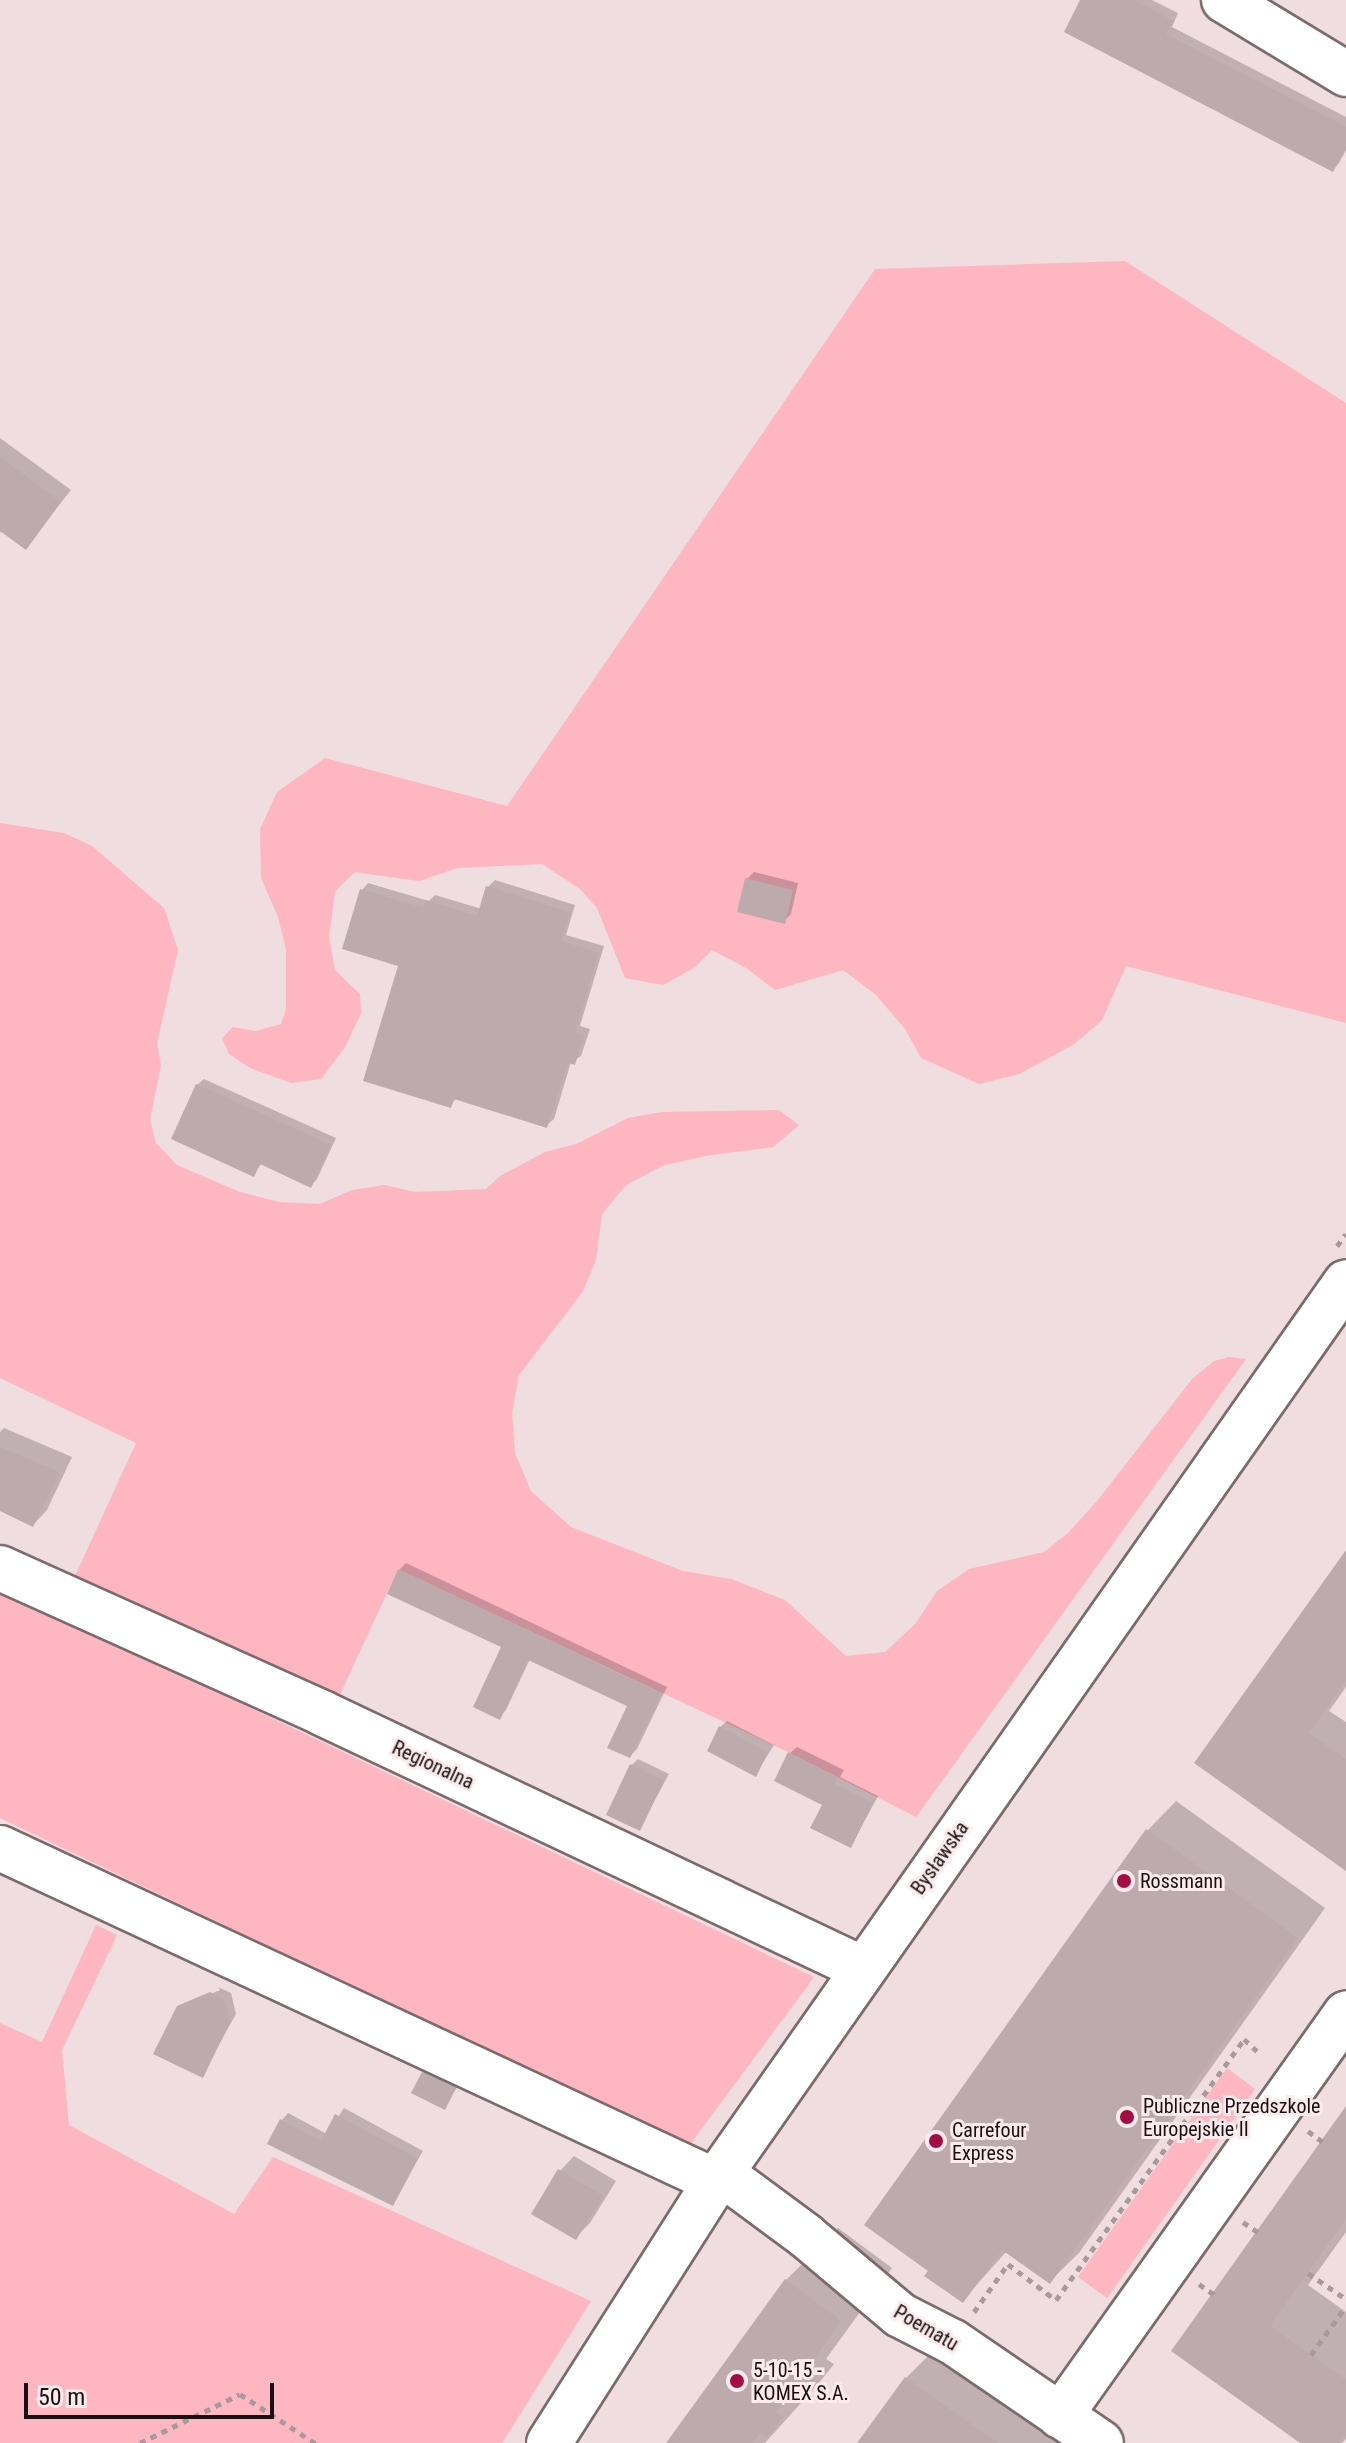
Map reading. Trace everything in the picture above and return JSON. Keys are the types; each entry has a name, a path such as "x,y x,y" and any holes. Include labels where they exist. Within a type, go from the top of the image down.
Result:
{"street":[{"path":"1224,0 1346,74"},
{"name":"Bysławska","path":"549,2443 718,2177 1346,1282"},
{"name":"Regionalna","path":"0,1568 322,1713 863,1969"},
{"path":"0,1848 718,2177"},
{"path":"1060,2416 1346,2013"},
{"name":"Poematu","path":"718,2177 806,2236 900,2315 953,2342 1101,2443"}],"path":[{"path":"953,2342 1008,2264 1056,2300 1244,2039 1257,2051"},
{"path":"1308,2273 1346,2299"},
{"path":"1311,2355 1343,2316 1346,2306"},
{"path":"140,2443 240,2394 315,2443"}],"shaded area":[{"path":"1125,261 1346,403 1346,1023 1126,966 1102,1020 1074,1044 1019,1074 979,1084 921,1058 905,1029 876,995 843,970 775,990 746,968 712,950 695,967 663,985 625,978 597,908 580,889 542,864 457,868 419,881 355,872 335,891 329,937 335,970 360,994 361,1013 345,1047 321,1079 291,1083 250,1068 229,1054 222,1038 233,1027 256,1031 281,1024 286,1009 286,949 278,917 261,878 260,829 277,792 325,758 507,806 875,269"},
{"path":"0,823 64,833 92,846 164,908 178,950 157,1043 161,1065 150,1119 156,1143 177,1165 240,1192 279,1202 320,1204 352,1190 385,1185 415,1192 486,1189 500,1176 545,1152 576,1144 628,1118 662,1112 779,1110 799,1125 773,1147 664,1165 626,1185 602,1214 596,1260 583,1291 519,1375 512,1413 515,1453 531,1491 571,1527 683,1571 731,1579 785,1600 846,1656 885,1652 916,1623 937,1591 969,1569 1044,1552 1068,1533 1097,1501 1192,1379 1214,1361 1229,1357 1246,1359 916,1817 788,1752 398,1569 336,1703 75,1576 136,1443 0,1378"},
{"path":"0,1588 814,1977 688,2147 0,1818"},
{"path":"96,1925 117,1935 62,2050 69,2125 234,2214 273,2157 591,2301 502,2443 0,2443 0,2023 42,2042"},
{"path":"1227,2068 1255,2089 1107,2298 1078,2277"}],"building":[{"path":"1080,0 1134,0 1173,21 1166,34 1346,127 1346,147 1333,172 1064,32"},
{"path":"0,457 61,502 26,550 0,531"},
{"path":"745,878 793,890 785,924 737,912"},
{"path":"486,886 570,912 561,941 599,953 575,1033 584,1036 575,1065 568,1063 547,1128 454,1099 451,1108 363,1081 398,966 342,949 360,889 424,908 426,900 477,916"},
{"path":"196,1084 331,1145 311,1188 260,1164 254,1177 171,1139"},
{"path":"0,1447 59,1472 33,1527 0,1511"},
{"path":"1346,1550 1346,1681 1309,1733 1346,1759 1346,1871 1194,1763"},
{"path":"398,1569 661,1694 630,1758 607,1748 627,1706 528,1660 500,1720 473,1707 501,1647 387,1594"},
{"path":"719,1726 768,1752 756,1777 707,1751"},
{"path":"788,1752 838,1777 834,1784 873,1803 851,1848 810,1828 822,1805 774,1781"},
{"path":"630,1764 664,1781 640,1831 606,1815"},
{"path":"1146,1829 1298,1938 1050,2284 1002,2250 963,2303 924,2276 928,2271 864,2225"},
{"path":"210,1992 225,2000 230,2022 203,2078 153,2054 177,2006"},
{"path":"422,2072 456,2088 445,2110 411,2093"},
{"path":"1346,2106 1346,2219 1270,2326 1346,2380 1346,2434 1339,2443 1300,2443 1171,2351"},
{"path":"335,2114 418,2159 393,2206 267,2144 280,2119 321,2141"},
{"path":"558,2169 603,2196 576,2240 531,2214"},
{"path":"785,2279 841,2321 776,2412 783,2417 767,2438 760,2433 753,2443 666,2443"},
{"path":"905,2377 954,2412 998,2443 857,2443"}],"place":[{"name":"Rossmann","path":"1124,1881"},
{"name":"Publiczne Przedszkole Europejskie II","path":"1127,2117"},
{"name":"Carrefour Express","path":"936,2141"},
{"name":"5-10-15 - KOMEX S.A.","path":"737,2381"}]}
